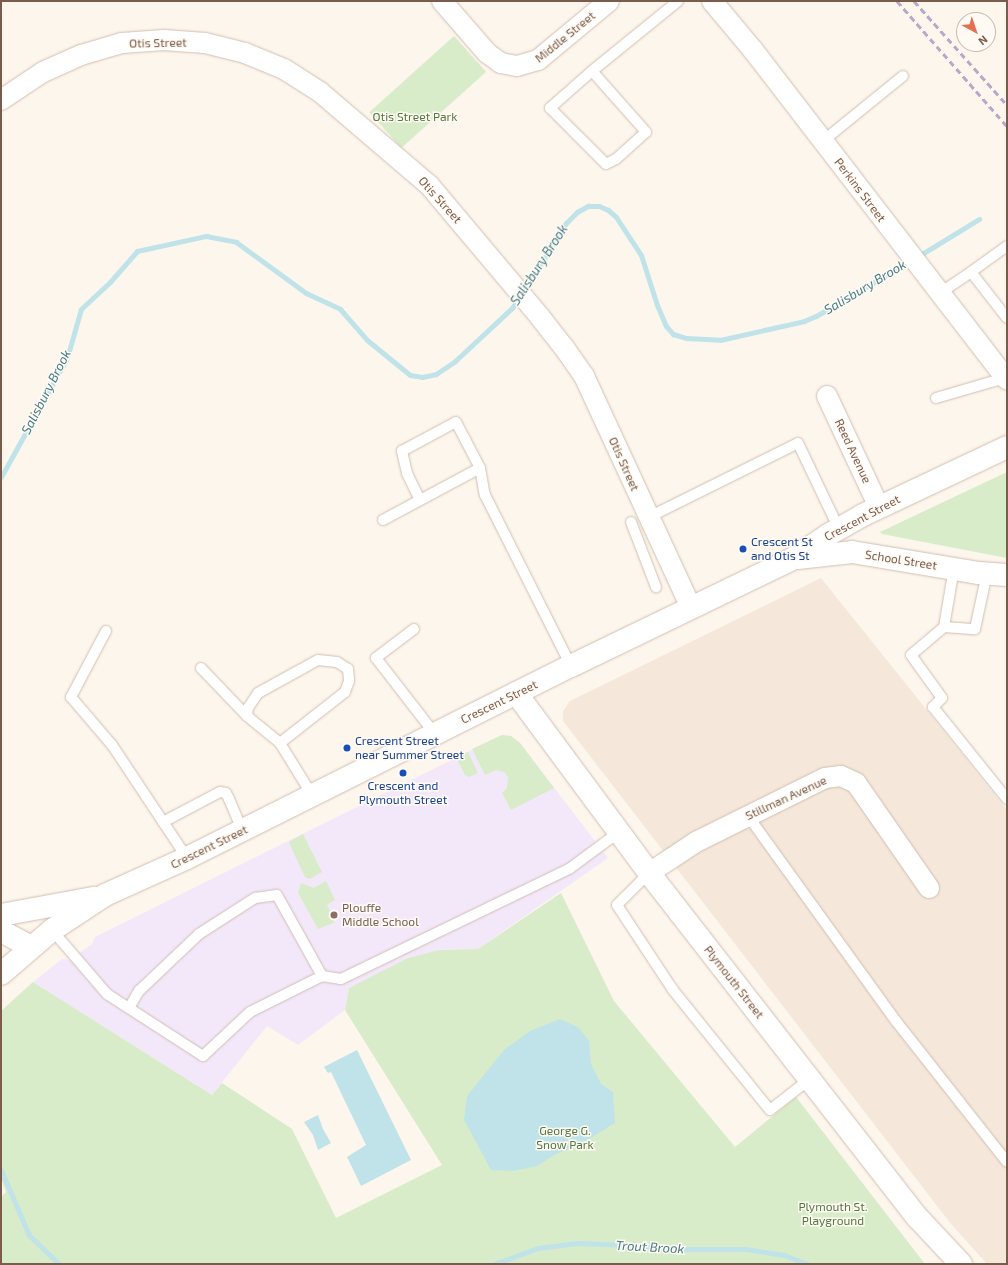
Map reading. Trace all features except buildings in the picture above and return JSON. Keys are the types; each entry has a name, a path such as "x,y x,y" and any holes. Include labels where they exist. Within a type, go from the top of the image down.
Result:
{"main road":[{"name":"Crescent Street","path":"1,974 52,930 105,895 187,858 516,693 794,558 839,529 879,507 1007,447"},
{"name":"School Street","path":"794,558 852,552 997,574"},
{"name":"Plymouth Street","path":"516,693 649,873 918,1218 961,1264"},
{"path":"1,915 105,895"},
{"path":"1,931 31,947"}],"street":[{"name":"Middle Street","path":"442,1 487,53 501,63 517,66 538,60 609,1"},
{"name":"Perkins Street","path":"712,1 753,50 1006,379"},
{"name":"Otis Street","path":"1,100 43,72 94,50 122,44 164,40 184,41 225,48 251,55 284,69 320,92 429,185 531,306 584,376 640,520 666,553 691,608"},
{"name":"Reed Avenue","path":"827,396 879,507"},
{"name":"Stillman Avenue","path":"649,873 696,842 825,778 841,776 856,783 929,888"}],"lane":[{"path":"592,71 646,132 616,159 606,164 550,108 592,71 678,1"},
{"path":"823,141 903,76"},
{"path":"940,293 1007,246"},
{"path":"971,272 1007,318"},
{"path":"936,398 1006,379"},
{"path":"420,500 407,473 402,451 456,422 480,468 485,495 571,666"},
{"path":"656,587 646,561 640,520 798,444 839,529"},
{"path":"383,520 480,468"},
{"path":"646,561 666,553"},
{"path":"954,568 944,627 911,655 942,698 933,707 1007,799"},
{"path":"944,627 975,629 997,574"},
{"path":"414,629 376,658 435,734"},
{"path":"106,631 71,696 112,745 187,858"},
{"path":"247,716 248,708 258,693 318,660 337,662 348,669 349,681 345,692 280,743"},
{"path":"202,668 247,716 280,743 312,795"},
{"path":"163,822 220,792 226,793 229,798 242,830"},
{"path":"748,816 896,1021 1007,1162"},
{"path":"52,930 107,994 203,1056 250,1012 322,976 341,979 562,872 600,848 619,832"},
{"path":"649,873 617,905 672,990 770,1110 810,1079"},
{"path":"129,1008 139,991 199,934 255,898 277,895 322,976"}],"shaded area":[{"path":"821,578 1007,810 1007,1264 987,1264 951,1224 563,721 563,711 570,701"},
{"name":"Plouffe Middle School","path":"502,735 511,736 520,743 608,858 478,949 439,950 349,988 345,1010 298,1045 267,1026 212,1095 33,982 62,959 70,960 92,944 95,937"}],"green space":[{"name":"Otis Street Park","path":"454,36 486,72 401,148 369,112"},
{"path":"1007,472 1007,558 882,534 880,532"},
{"path":"502,735 511,736 520,743 554,788 511,810 502,793 507,788 508,777 504,772 496,770 485,775 472,749"},
{"path":"468,752 478,773 469,777 465,775 456,757"},
{"path":"303,834 322,872 310,879 305,877 289,843"},
{"path":"326,881 335,900 327,905 335,921 318,929 298,893 301,883 314,888"},
{"name":"George G. Snow Park","path":"561,893 614,1001 735,1147 796,1097 925,1264 1,1264 1,1197 6,1192 1,1179 1,1011 33,982 212,1095 222,1083 292,1129 336,1218 442,1165 345,1010 349,988 408,958 439,950 478,949"}],"water":[{"path":"560,1019 578,1027 589,1041 591,1064 601,1084 613,1092 615,1123 578,1146 556,1154 537,1166 513,1171 491,1170 464,1120 467,1096 504,1050 530,1031"},
{"path":"357,1050 411,1160 361,1186 347,1157 366,1145 331,1072 328,1073 324,1067"},
{"path":"318,1115 323,1129 331,1143 318,1150 313,1135 304,1122"}],"waterway":[{"name":"Salisbury Brook","path":"524,291 566,223 577,212 588,206 599,206 608,210 616,217 641,255 657,305 666,326 673,334 686,338 720,340 804,321 816,316 910,261"},
{"name":"Salisbury Brook","path":"917,257 979,219"},
{"name":"Salisbury Brook","path":"1,477 67,358 81,309 110,282 137,251 206,236 236,242 306,293 340,309 367,340 410,375 422,377 436,374 454,362 512,308 518,299"},
{"name":"Trout Brook","path":"1,1170 29,1235 59,1264"},
{"name":"Trout Brook","path":"494,1264 538,1248 578,1243 683,1249 746,1249 784,1255 807,1264"}],"railway":[{"path":"897,1 1007,126"},
{"path":"914,1 1007,105"}],"place":[{"name":"Crescent St and Otis St","path":"743,549"},
{"name":"Crescent Street near Summer Street","path":"347,748"},
{"name":"Crescent and Plymouth Street","path":"403,773"},
{"name":"Plouffe Middle School","path":"334,915"}],"park label":[{"name":"Plymouth St. Playground","path":"833,1214"}]}
